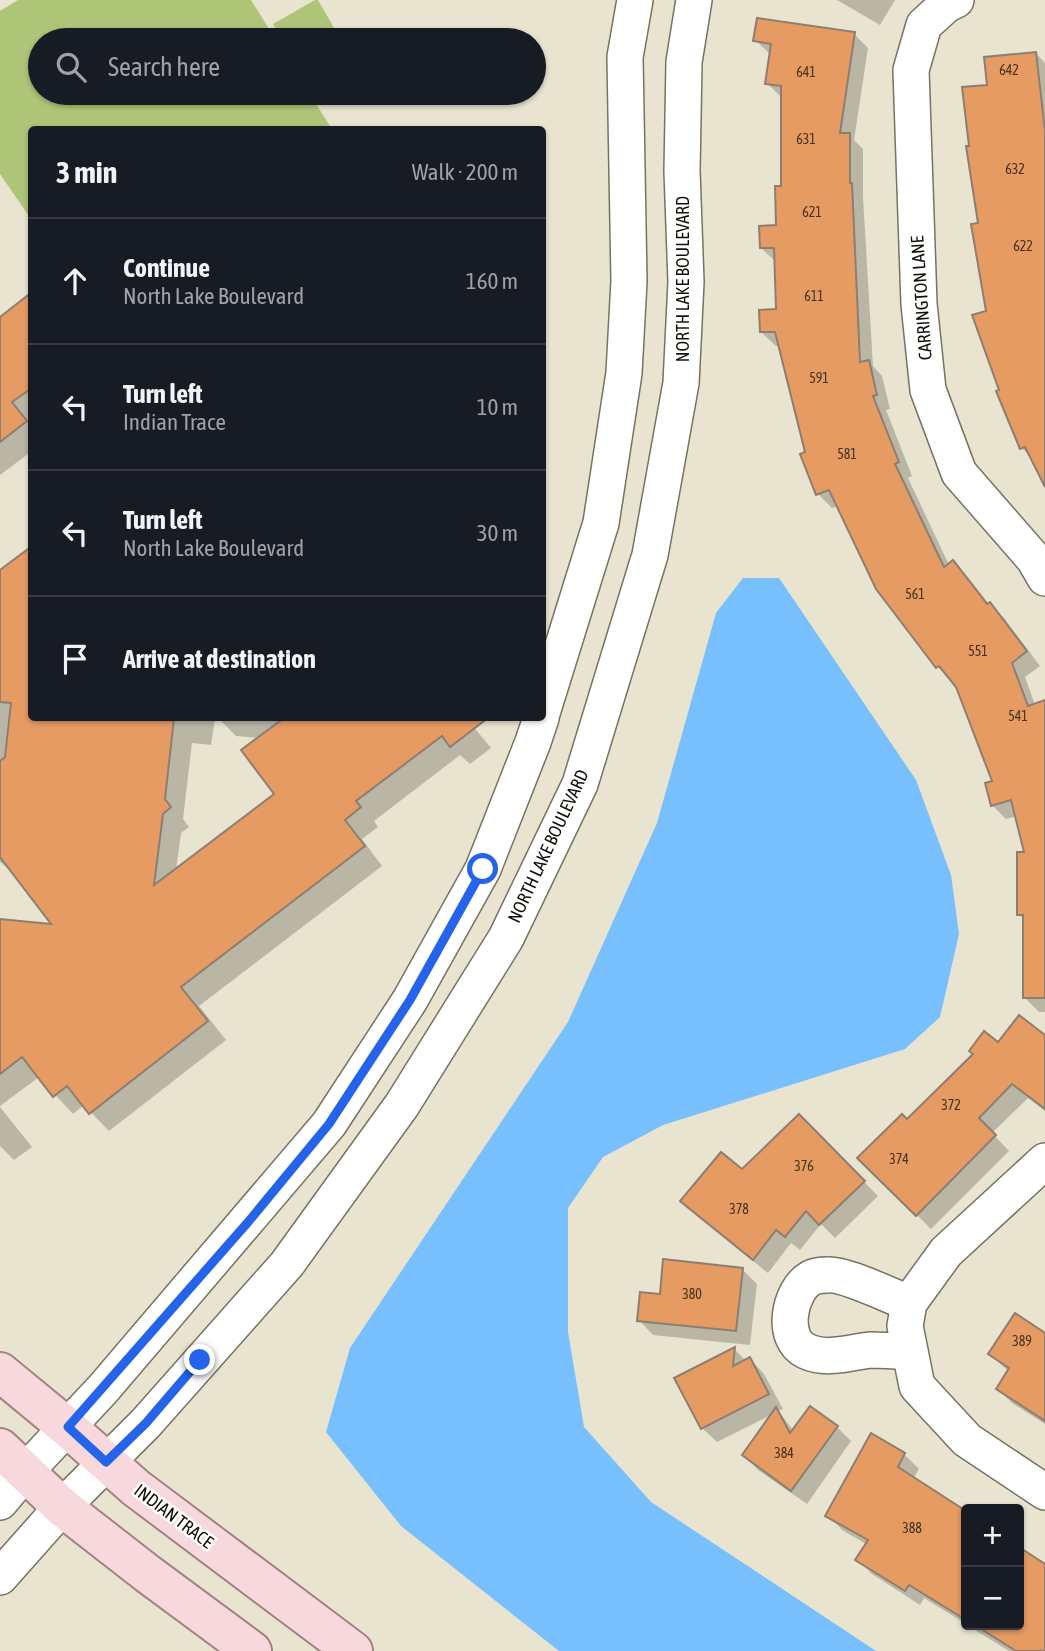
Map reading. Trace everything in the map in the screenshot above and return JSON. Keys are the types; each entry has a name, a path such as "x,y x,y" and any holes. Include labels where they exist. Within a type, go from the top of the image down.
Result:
{"main road":[{"name":"INDIAN TRACE","path":"0,1373 68,1427 136,1488 353,1651"},
{"path":"13,1460 62,1507 252,1651"}],"street":[{"path":"546,702 601,523 624,373 628,307 625,57 635,0"},
{"name":"NORTH LAKE BOULEVARD","path":"0,1577 62,1507 146,1423 287,1264 402,1105 506,938 580,784 650,555 681,383 685,309 682,172 684,62 694,0"},
{"name":"CARRINGTON LANE","path":"956,0 946,5 924,25 911,70 919,304 928,390 959,473 1034,558 1045,578"},
{"path":"628,307 685,309"},
{"path":"0,1502 13,1460 68,1427 249,1221 329,1124 410,1000 483,869 540,721"},
{"path":"1045,1161 946,1252 908,1303 905,1326 917,1387 967,1440 1045,1492"},
{"path":"908,1303 830,1274 810,1278 795,1296 789,1317 791,1336 805,1351 831,1356 871,1350 908,1352"}],"green space":[{"path":"18,0 251,0 268,28 28,28 28,105 317,105 330,126 28,126 28,215 0,174 0,11"},
{"path":"318,0 334,28 276,28 273,24"}],"water":[{"path":"743,578 779,578 916,780 951,875 959,934 940,1017 905,1049 663,1125 603,1157 568,1208 568,1332 584,1427 651,1502 876,1651 559,1651 401,1526 326,1432 350,1348 568,1022 657,823 716,613"}],"building":[{"path":"757,18 855,32 840,133 850,133 850,183 860,362 869,360 877,395 873,396 899,462 895,464 944,567 953,560 987,604 990,602 1027,651 1012,663 1028,706 1045,700 1045,998 1023,998 1023,915 1017,915 1017,852 1024,852 1011,800 991,806 985,783 992,781 956,687 939,666 936,668 876,589 829,490 816,495 800,454 805,452 775,332 760,332 759,310 776,309 774,248 760,248 759,226 776,225 775,186 781,186 781,86 765,84 771,44 753,41"},
{"path":"1036,52 1045,131 1045,487 1025,447 1020,449 996,391 999,390 972,315 986,311 971,224 978,223 966,146 969,146 962,87 987,85 984,57"},
{"path":"28,295 28,391 12,402 27,421 0,442 0,317"},
{"path":"28,549 28,721 174,721 165,799 171,807 163,814 154,885 274,794 241,750 280,721 484,721 450,747 442,736 356,801 361,807 345,820 365,846 181,987 208,1021 89,1114 67,1086 53,1097 22,1057 0,1074 0,919 51,924 0,857 0,761 5,757 11,703 0,702 0,570"},
{"path":"1019,1015 1045,1035 1045,1109 1012,1084 979,1118 996,1135 916,1216 857,1158 902,1114 907,1119 973,1054 969,1051 984,1031 998,1042"},
{"path":"799,1114 865,1181 819,1225 806,1211 785,1237 776,1230 753,1260 680,1201 721,1152 742,1169"},
{"path":"663,1259 743,1268 736,1331 637,1321 640,1292 660,1294"},
{"path":"1015,1313 1045,1333 1045,1421 996,1389 1009,1368 988,1354"},
{"path":"735,1347 733,1366 750,1357 769,1394 701,1429 674,1378"},
{"path":"810,1406 838,1426 791,1491 742,1455 776,1407 790,1433"},
{"path":"871,1433 905,1453 898,1467 961,1508 961,1617 909,1585 905,1591 855,1560 868,1540 825,1516"},
{"path":"1024,1550 1045,1564 1045,1651 1016,1651 983,1630 1024,1630"}],"route":[{"path":"200,1360 146,1423 106,1462 68,1427 249,1221 329,1124 410,1000 483,869"}]}
